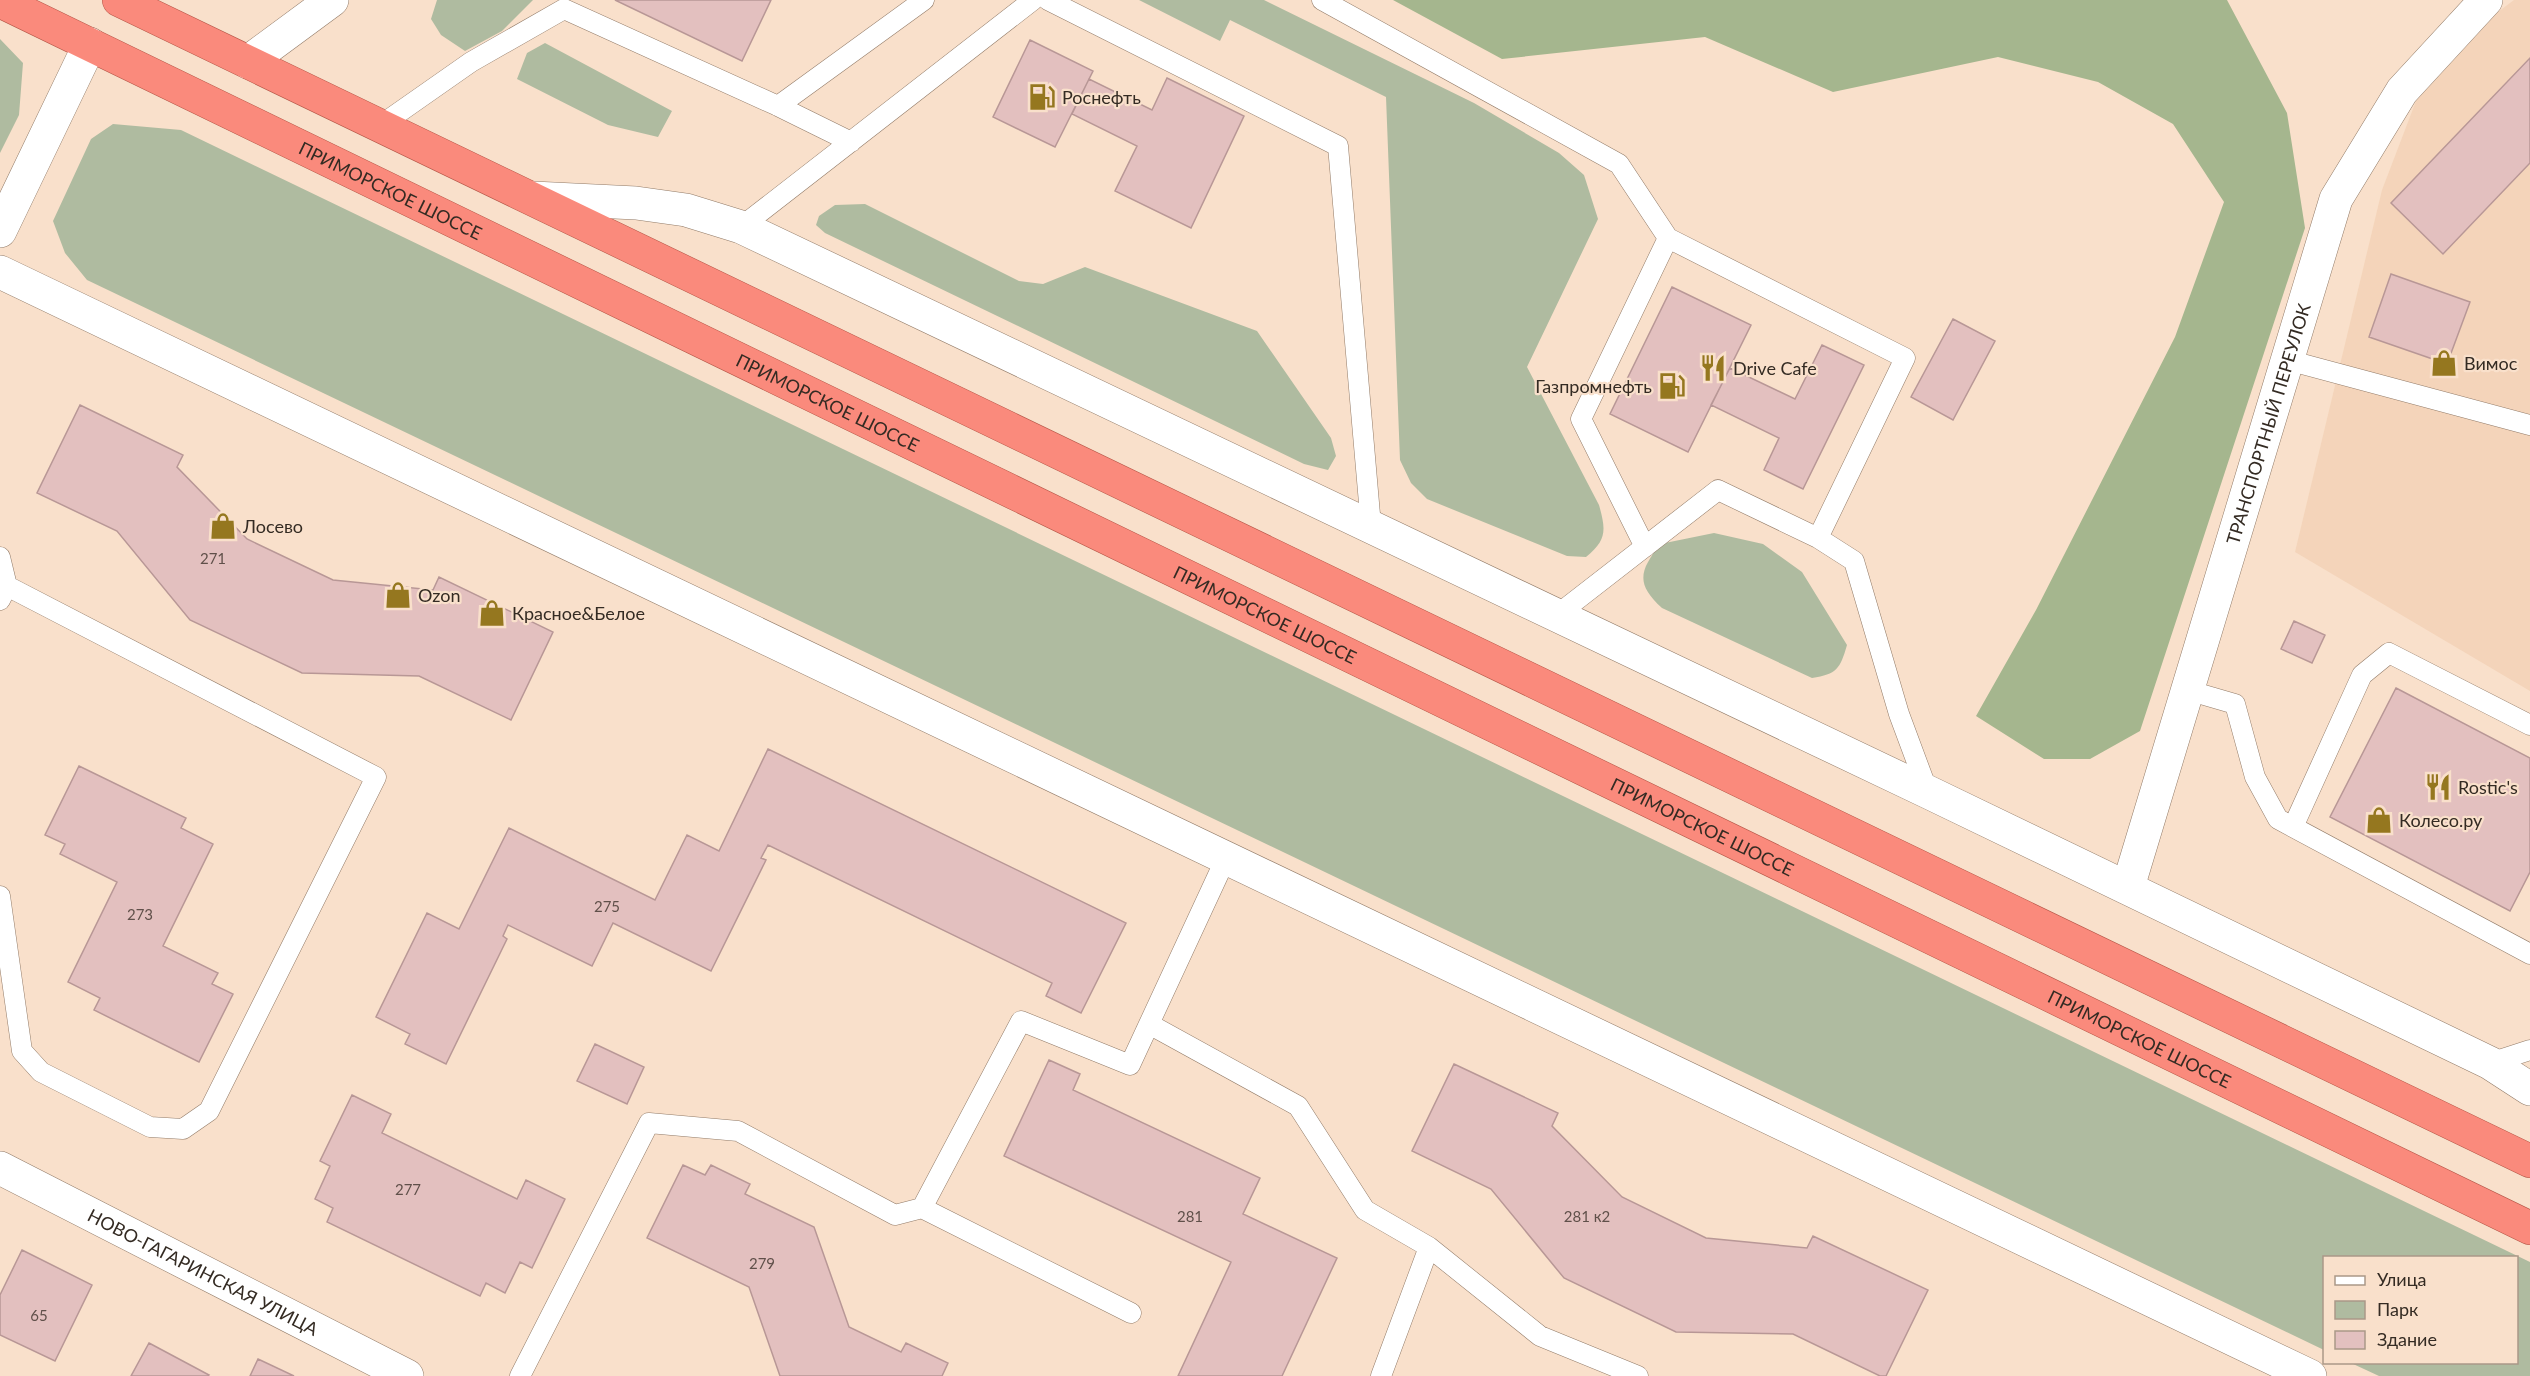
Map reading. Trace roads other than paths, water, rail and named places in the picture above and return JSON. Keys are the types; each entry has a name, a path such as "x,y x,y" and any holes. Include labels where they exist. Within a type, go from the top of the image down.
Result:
{"highway":[{"path":"119,0 2530,1161"},
{"name":"ПРИМОРСКОЕ ШОССЕ","path":"0,1 2530,1228"}],"street":[{"path":"248,62 332,0"},
{"name":"ТРАНСПОРТНЫЙ ПЕРЕУЛОК","path":"2128,887 2336,199 2402,91 2486,0"},
{"path":"0,231 90,44"},
{"path":"533,198 636,202 686,210 741,227 2128,887 2490,1062 2530,1089"},
{"path":"0,272 2310,1376"},
{"name":"НОВО-ГАГАРИНСКАЯ УЛИЦА","path":"0,1168 407,1376"}],"lane":[{"path":"778,106 924,0"},
{"path":"741,227 1034,0"},
{"path":"1048,0 1338,146 1371,526"},
{"path":"1322,0 1619,164 1668,238 1905,358 1818,538"},
{"path":"381,126 471,62 564,9 778,106 850,142"},
{"path":"1645,547 1581,419 1668,238"},
{"path":"2287,360 2530,425"},
{"path":"1557,615 1718,490 1818,538 1854,561 1899,714 1928,792"},
{"path":"0,557 3,593 375,777 208,1111 183,1129 150,1127 41,1072 22,1052 0,896"},
{"path":"2293,827 2362,675 2389,653 2530,725"},
{"path":"2187,690 2235,704 2255,777 2278,819 2530,954"},
{"path":"922,1208 1021,1021 1130,1065 1226,858"},
{"path":"1149,1024 1298,1106 1365,1210 1429,1247 1540,1336 1638,1376"},
{"path":"2490,1062 2530,1050"},
{"path":"520,1376 649,1123 738,1131 895,1215 922,1208 1131,1312"},
{"path":"1387,1374 1429,1247"}],"place":[{"name":"Роснефть","path":"1042,97"},
{"name":"Вимос","path":"2444,363"},
{"name":"Drive Cafe","path":"1713,368"},
{"name":"Газпромнефть","path":"1672,386"},
{"name":"Лосево","path":"223,526"},
{"name":"Ozon","path":"398,595"},
{"name":"Красное&Белое","path":"492,613"},
{"name":"Rostic's","path":"2438,787"},
{"name":"Колесо.ру","path":"2379,820"}]}
